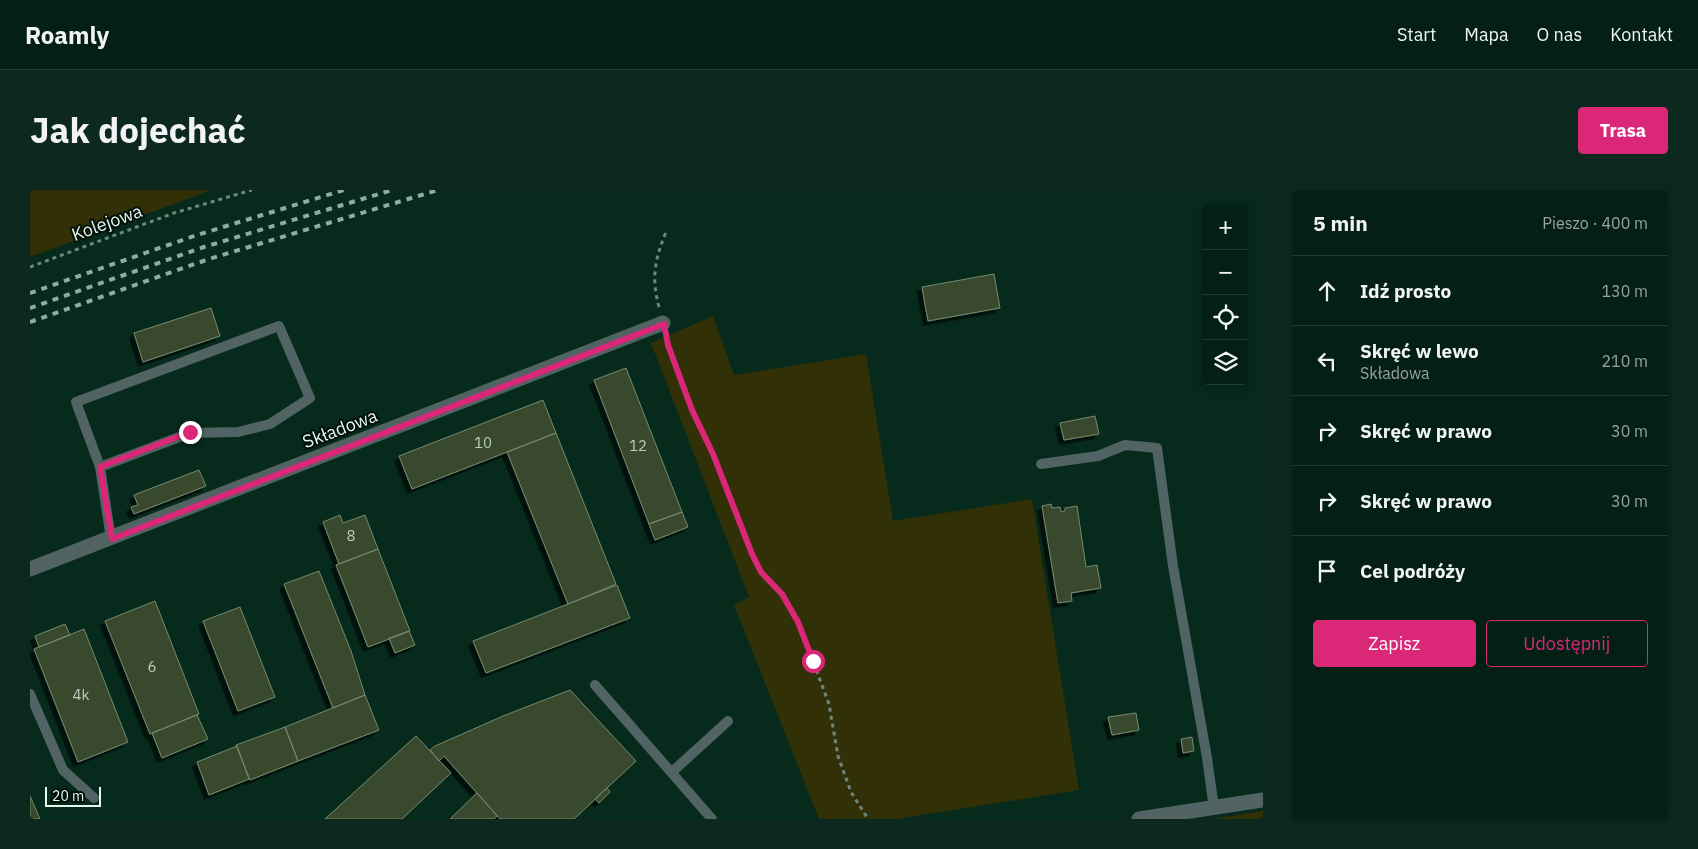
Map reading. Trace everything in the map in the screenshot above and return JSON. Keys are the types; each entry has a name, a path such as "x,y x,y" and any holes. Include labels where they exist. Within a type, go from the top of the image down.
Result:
{"street":[{"name":"Składowa","path":"30,569 112,539 664,324"},
{"path":"1139,819 1263,800"}],"lane":[{"path":"100,467 190,432 238,432 270,424 310,398 279,326 76,402 100,467 112,539"},
{"path":"1041,464 1098,456 1125,445 1157,448 1173,566 1214,808"},
{"path":"596,685 712,819"},
{"path":"30,694 63,770 94,798"},
{"path":"672,772 728,721"}],"path":[{"name":"Kolejowa","path":"30,267 174,213 252,190"},
{"path":"666,232 656,256 655,278 657,302 668,345 692,410 713,454 752,554 761,572 782,594 798,622 829,704 838,756 851,792 868,819"}],"shaded area":[{"path":"30,190 212,190 30,257"},
{"path":"713,316 734,375 866,354 893,521 1032,499 1079,790 897,819 819,819 734,605 749,597 651,343"},
{"path":"1263,811 1263,819 1211,819"}],"building":[{"path":"994,274 1000,308 928,321 922,287"},
{"path":"211,308 220,336 143,362 134,333"},
{"path":"626,368 682,512 649,524 594,380"},
{"path":"543,400 556,433 412,489 399,456"},
{"path":"1095,416 1099,434 1064,440 1060,423"},
{"path":"556,433 616,584 568,604 507,452"},
{"path":"199,470 206,486 134,514 131,507 138,505 134,495"},
{"path":"1051,504 1052,508 1060,507 1061,512 1065,511 1065,508 1077,506 1086,567 1097,565 1101,588 1071,593 1072,601 1058,603 1042,506"},
{"path":"682,512 688,527 655,540 649,524"},
{"path":"340,515 343,523 365,515 378,549 339,564 323,522"},
{"path":"378,549 410,631 368,647 336,565"},
{"path":"319,571 351,651 365,695 333,708 284,584"},
{"path":"617,585 630,618 486,673 473,641"},
{"path":"155,601 199,714 150,734 105,621"},
{"path":"240,607 275,697 238,711 203,621"},
{"path":"65,624 70,635 39,647 35,636"},
{"path":"84,629 128,742 78,762 34,649"},
{"path":"409,631 415,645 395,653 389,638"},
{"path":"570,690 636,761 574,819 500,819 444,756 439,761 430,750 435,746 503,716"},
{"path":"365,695 379,730 298,761 285,727"},
{"path":"1136,713 1139,730 1112,735 1108,717"},
{"path":"197,715 208,739 162,758 152,733"},
{"path":"285,727 298,761 250,780 236,745"},
{"path":"416,736 451,773 402,819 325,819"},
{"path":"1192,737 1194,751 1183,753 1181,739"},
{"path":"237,746 249,779 209,795 197,762"},
{"path":"607,788 610,792 599,803 595,799"},
{"path":"477,793 497,816 494,819 450,819"},
{"path":"30,796 40,819 30,819"}],"railway":[{"path":"30,293 197,235 344,190"},
{"path":"30,308 204,247 392,190"},
{"path":"30,322 209,259 438,190"}],"route":[{"path":"190,432 100,467 112,539 664,324 668,345 692,410 713,454 752,554 761,572 782,594 798,622 813,661"}]}
